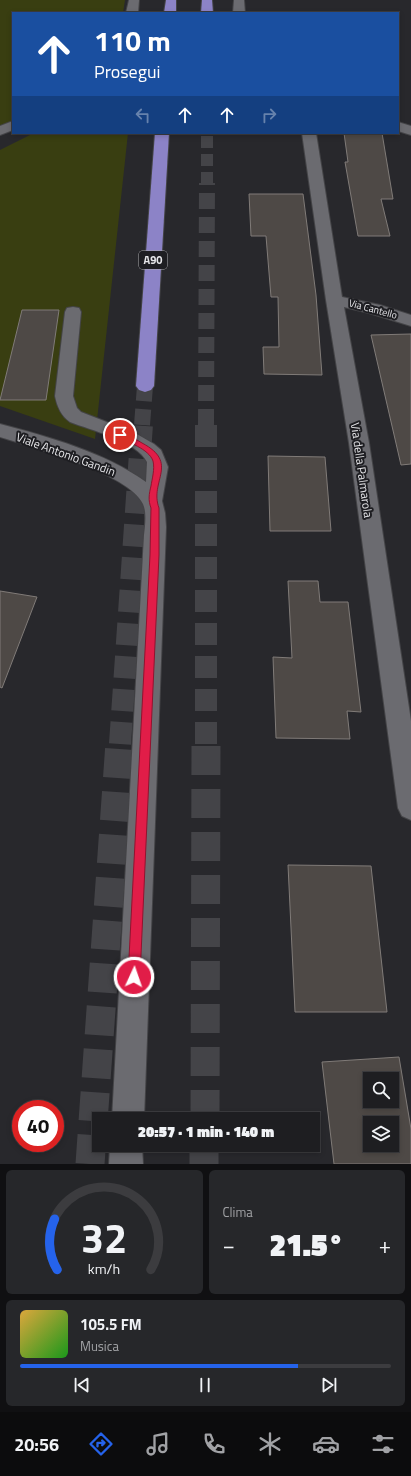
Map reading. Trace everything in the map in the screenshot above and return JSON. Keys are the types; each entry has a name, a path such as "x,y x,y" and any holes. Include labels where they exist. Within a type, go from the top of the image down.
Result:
{"highway":[{"path":"170,12 171,0"},
{"path":"207,0 207,12"},
{"name":"A90","path":"145,386 162,134"}],"street":[{"path":"132,12 134,0"},
{"path":"239,0 239,12"},
{"path":"0,131 12,125"},
{"path":"399,126 411,131"},
{"name":"Via della Palmarola","path":"309,134 334,300 359,443 411,808"},
{"name":"Via Cantello","path":"334,300 374,309 411,320"},
{"path":"73,312 64,396 67,408 74,416 134,441 142,446 154,456 157,462 158,470 152,501 155,508 154,555 128,1112"},
{"name":"Viale Antonio Gandin","path":"0,430 79,457 117,473 141,488 152,501"},
{"path":"126,1152 126,1164"}],"green space":[{"path":"0,0 125,0 123,12 12,12 12,121 0,127"},
{"path":"32,134 128,134 95,439 0,406 0,150"}],"building":[{"path":"344,134 382,134 393,199 381,199 390,236 358,236 345,162 348,162"},
{"path":"249,194 303,194 316,295 322,375 264,374 263,347 279,347 278,297 271,297 266,236 251,236"},
{"path":"22,310 59,310 46,400 0,400"},
{"path":"411,334 411,464 401,465 371,335"},
{"path":"268,456 325,457 331,531 270,531"},
{"path":"288,581 318,581 320,602 348,602 361,712 347,711 350,739 276,738 273,657 292,658"},
{"path":"0,591 37,597 2,688 0,687"},
{"path":"288,865 371,866 387,1012 295,1012"},
{"path":"399,1057 411,1129 411,1164 334,1164 322,1062"}],"tunnel":[{"path":"207,134 207,183"},
{"path":"206,425 207,183"},
{"path":"142,425 145,386"},
{"path":"120,744 142,424"},
{"path":"206,425 206,743"},
{"path":"90,1164 120,743"},
{"path":"205,1112 206,743"},
{"path":"204,1152 204,1164"}],"route":[{"path":"120,435 148,450 157,462 158,470 152,501 155,508 154,555 134,977"}]}
